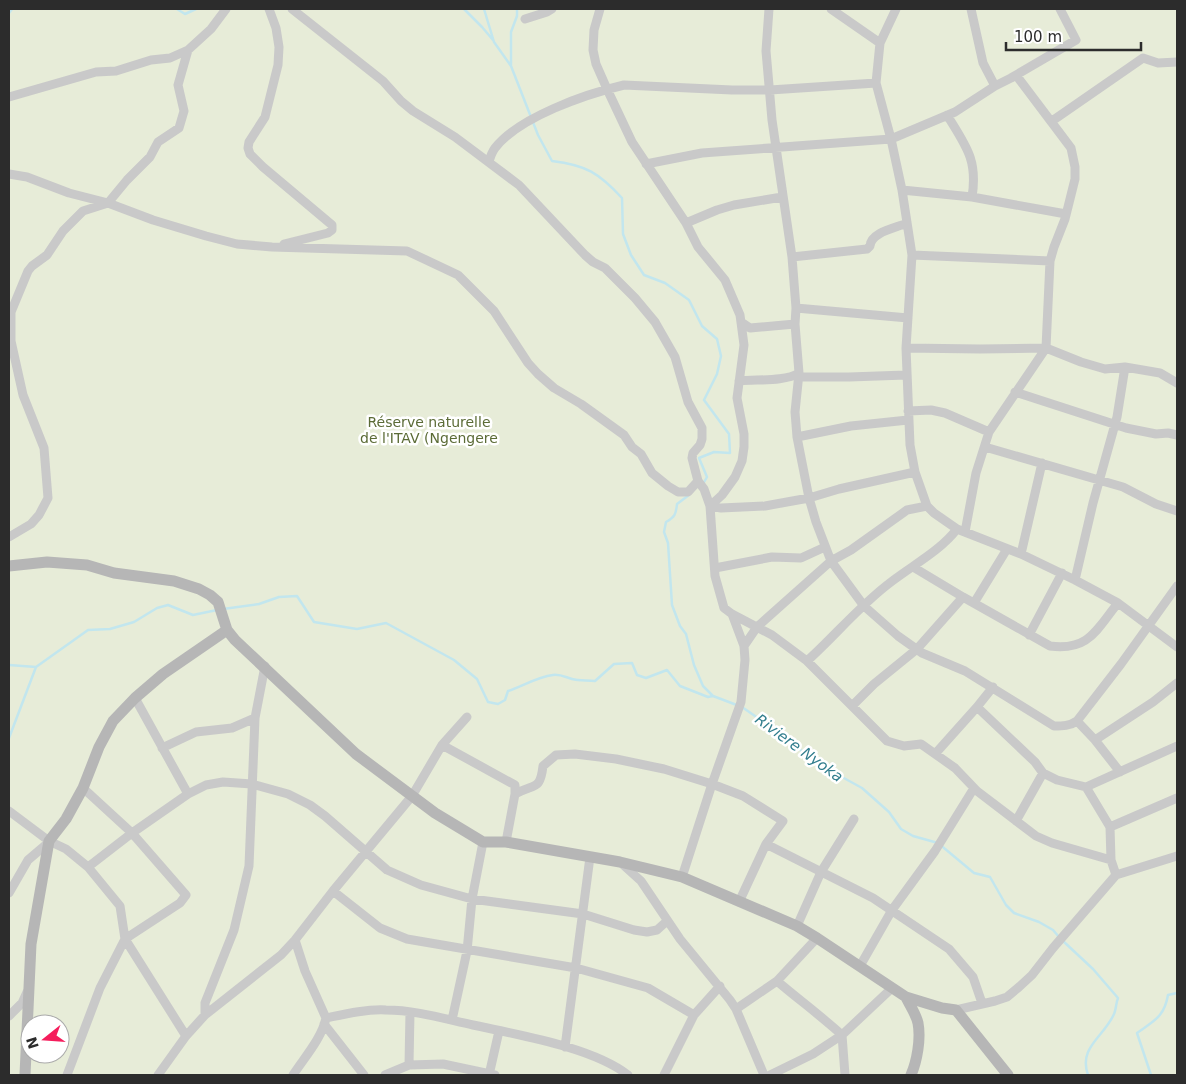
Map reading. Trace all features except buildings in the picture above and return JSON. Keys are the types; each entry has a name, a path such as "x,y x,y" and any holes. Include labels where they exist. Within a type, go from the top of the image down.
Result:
{"street":[{"path":"9,97 96,72 116,71 151,60 170,58 188,50 211,29 226,9"},
{"path":"269,9 276,28 279,47 278,66 265,117 249,142 248,148 250,154 332,226 332,230 328,233 272,247"},
{"path":"292,9 383,81 413,111 455,137 519,186 584,255 605,268 635,298 662,333 675,357 688,402 702,428 702,439 692,458 700,484 710,506 715,576 724,608 772,635 806,661 887,741 904,746 921,744 955,768 974,788 1036,836 1052,843 1111,860"},
{"path":"525,19 552,9"},
{"path":"600,9 594,30 593,50 596,64 607,89 632,142 686,223 698,247 726,280 741,322 744,345 737,398 744,434 742,461 735,476 722,495 710,506"},
{"path":"769,9 766,51 782,197 792,258 796,308 798,375 795,412 809,498 831,561 864,606 898,636 917,650 965,671 993,687 1018,705 1054,726 1064,726 1077,721 1149,627 1177,586"},
{"path":"831,9 880,43"},
{"path":"896,9 880,43 876,84 892,139 912,255 906,348 908,416 910,445 915,472 927,506 961,531 1021,554 1062,573 1118,603 1177,647"},
{"path":"971,9 984,63 995,86"},
{"path":"646,164 702,153 892,139 948,115 1076,40 1060,9"},
{"path":"9,537 31,524 39,515 48,498 44,448 23,396 11,341 11,312 32,266 47,255 63,231 83,211 108,203 150,157 158,142 179,128 184,111 178,85 188,50"},
{"path":"1052,121 1142,58 1158,63 1177,62"},
{"path":"806,661 825,646 864,606 891,582 951,536 961,531 989,432 1046,348 1050,261 1066,214 1075,179 1075,167 1071,148 1016,75"},
{"path":"489,162 493,149 532,119 561,106 624,84 732,90 770,90 876,84"},
{"path":"948,115 970,154 975,180 972,198"},
{"path":"9,174 27,177 69,193 108,203 206,236 237,244 272,247 407,250 458,275 494,311 528,363 554,388 581,404 624,435 632,447 641,454 652,472 668,486 678,492 688,492 700,484"},
{"path":"902,190 972,198 1066,214"},
{"path":"686,223 734,205 782,197"},
{"path":"792,258 867,249 874,237 907,223"},
{"path":"912,255 1050,261"},
{"path":"796,308 908,318"},
{"path":"741,322 750,328 795,324"},
{"path":"906,348 980,350 1046,348 1105,369 1125,367 1160,373 1177,383"},
{"path":"1075,580 1099,480 1117,417 1125,367"},
{"path":"739,381 791,378 798,375 849,377 906,375"},
{"path":"1015,392 1114,425 1156,434 1168,433 1177,435"},
{"path":"798,437 932,410 946,413 989,432"},
{"path":"985,447 1123,487 1156,504 1177,511"},
{"path":"1021,554 1042,463"},
{"path":"710,506 721,508 765,506 809,498 839,488 915,472"},
{"path":"744,646 757,627 831,561 851,550 908,510 927,506"},
{"path":"715,568 772,557 802,558 826,546"},
{"path":"974,603 1007,549"},
{"path":"9,566 47,562 87,565 114,573 174,581 210,594 220,607 227,630 235,640 265,666 356,754 435,813 483,842 506,842 620,862 682,877 797,926 906,997 942,1008 956,1010 995,1001 1011,994 1032,975 1116,876 1177,856"},
{"path":"913,567 1050,646 1064,648 1083,643 1090,638 1118,603"},
{"path":"1029,635 1062,573"},
{"path":"852,706 874,684 917,650 963,597"},
{"path":"682,877 740,706 745,660 744,646 732,614"},
{"path":"9,893 28,860 49,842 66,818 83,788 99,747 113,721 135,698 163,674 227,630"},
{"path":"205,1015 205,1003 234,930 249,866 255,718 265,666"},
{"path":"1095,740 1177,683"},
{"path":"935,754 993,687"},
{"path":"135,698 188,794"},
{"path":"977,707 1035,762 1043,772 1058,780 1086,787 1177,746"},
{"path":"158,1075 186,1036 205,1015 281,955 295,940 412,796 442,745 467,717"},
{"path":"162,748 196,732 232,728 255,718"},
{"path":"1077,721 1095,740 1120,772"},
{"path":"442,745 515,785 516,794 506,842"},
{"path":"516,794 528,787 537,785 542,780 543,766 556,755 575,754 664,768 743,796 784,821 766,844 739,902"},
{"path":"1016,821 1043,772"},
{"path":"88,867 132,833 188,794 206,785 222,782 252,784 288,794 310,805 367,851 386,870 421,885 472,900 583,914 614,925 647,932 657,930 667,921"},
{"path":"1086,787 1110,827 1111,860 1116,876"},
{"path":"67,1075 100,988 125,939 180,903 186,895 132,833 83,788"},
{"path":"860,966 892,910 935,851 944,833 974,788"},
{"path":"1110,827 1177,798"},
{"path":"9,811 49,842 66,849 88,867 120,906 125,939 186,1036"},
{"path":"797,926 820,872 854,819"},
{"path":"25,1075 31,944 49,842"},
{"path":"452,1020 467,951 472,900 483,842"},
{"path":"766,844 874,898 949,949 973,977 982,1003"},
{"path":"565,1047 590,857"},
{"path":"620,862 641,881 657,902 667,921 680,939 720,986 736,1009 764,1075"},
{"path":"333,891 386,932 407,939 467,951 576,968 648,988 694,1015"},
{"path":"736,1009 776,981 817,938"},
{"path":"295,940 325,1021 364,1075"},
{"path":"776,981 822,1016 842,1035 845,1075"},
{"path":"9,1016 22,1003 28,985"},
{"path":"664,1075 694,1015 720,986"},
{"path":"770,1075 813,1054 842,1035 892,988"},
{"path":"906,997 918,1024 916,1063 911,1075"},
{"path":"293,1075 325,1021 356,1012 386,1010 410,1012 452,1020 565,1047 599,1058 628,1075"},
{"path":"956,1010 1008,1075"},
{"path":"409,1065 410,1012"},
{"path":"385,1075 409,1065 443,1064 492,1075 499,1031"}],"green space":[{"name":"Réserve naturelle de l'ITAV (Ngengere","path":"9,9 1177,9 1177,1075 9,1075"}],"waterway":[{"path":"9,13 12,9"},
{"path":"177,9 185,14 196,9"},
{"path":"464,9 493,40"},
{"path":"484,9 494,42 511,66 538,135 552,161 574,165 599,176 622,198 623,234 631,255 644,275 665,283 689,300 702,326 717,339 721,356 717,374 704,400 729,434 730,453 714,452 699,458 707,477 703,484"},
{"path":"511,65 511,32 517,16 517,9"},
{"name":"Riviere Nyoka","path":"689,495 677,504 674,515 666,522 664,532 668,543 672,605 680,626 686,634 694,665 703,686 713,696 742,707 781,734 826,771 862,788 889,812 901,829 913,836 938,843 974,873 990,877 1006,905 1014,913 1039,922 1053,930 1059,937"},
{"path":"223,609 259,604 279,597 297,596 314,622 357,629 386,623 454,660 477,679 488,702 498,704 505,700 508,691 541,678 558,675 575,680 595,681 614,664 632,663 637,675 646,678 667,670 680,686 708,697 713,696"},
{"path":"9,738 36,667 88,630 110,629 134,622 157,608 168,605 193,615 217,610"},
{"path":"9,665 36,667"},
{"name":"Riviere Nyoka","path":"1063,941 1093,969 1118,998 1115,1012 1110,1022 1089,1049 1086,1057 1088,1075"},
{"path":"1151,1075 1137,1033 1158,1017 1164,1008 1168,995 1177,993"}]}
